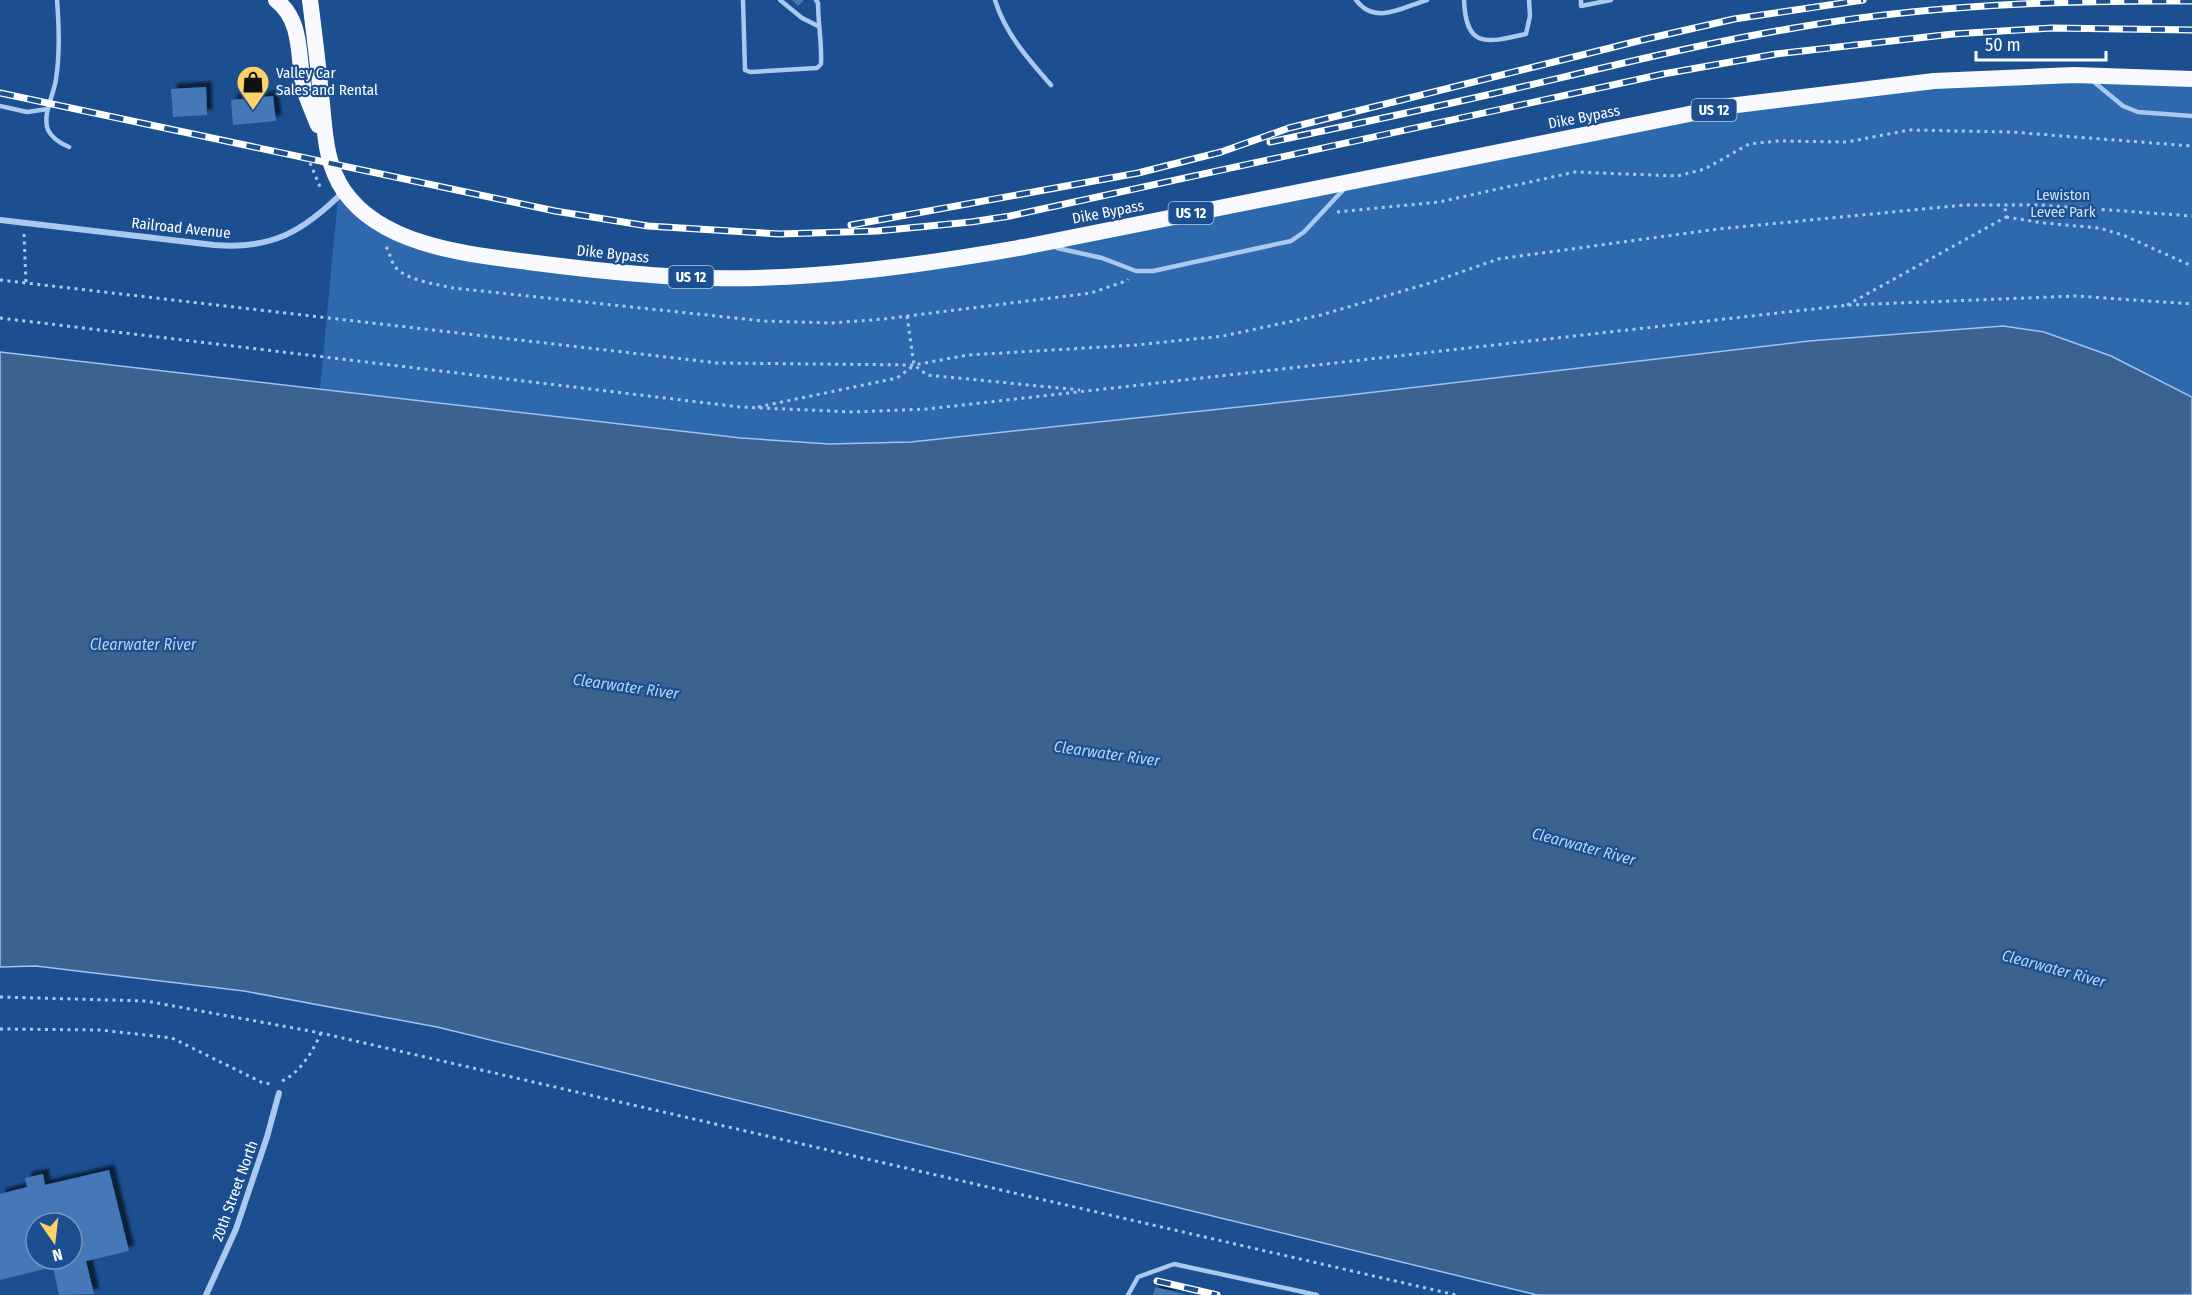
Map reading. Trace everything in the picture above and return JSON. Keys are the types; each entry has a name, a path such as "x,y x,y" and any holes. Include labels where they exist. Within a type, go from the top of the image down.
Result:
{"highway":[{"name":"US 12","path":"276,0 293,20 304,89 327,145"},
{"name":"Dike Bypass","path":"310,0 327,145 333,170 344,191 378,224 428,244 498,258 607,272 715,278 868,271 925,264 1024,247 1729,106 1934,81 2074,75 2192,79"}],"street":[{"name":"Railroad Avenue","path":"0,220 214,245 249,246 293,232 324,210 344,191"},
{"name":"20th Street North","path":"206,1295 236,1229 267,1137 279,1093"}],"lane":[{"path":"57,0 56,79 48,110 48,130 58,142 69,147"},
{"path":"743,0 745,70 750,72 817,68 821,64 822,41 816,0"},
{"path":"780,0 802,18 818,26"},
{"path":"994,0 1001,20 1051,85"},
{"path":"1356,0 1361,7 1376,14 1402,11 1427,0"},
{"path":"1464,0 1465,17 1470,33 1479,39 1506,39 1526,34 1530,16 1529,0"},
{"path":"1581,0 1581,6 1611,0"},
{"path":"2074,75 2094,81 2123,106 2138,112 2192,116"},
{"path":"0,106 27,112 48,110"},
{"path":"1024,247 1053,247 1072,250 1136,271 1153,271 1291,241 1304,232 1341,192 1359,180"},
{"path":"1128,1295 1138,1277 1174,1264 1317,1295"}],"path":[{"path":"1320,213 1440,202 1575,172 1677,177 1705,170 1749,144 1779,141 1847,142 1909,130 2011,132 2192,146"},
{"path":"0,280 718,363 914,365 968,355 1136,345 1223,336 1321,315 1430,284 1498,259 1718,229 1964,205 2040,205 2192,216"},
{"path":"2005,205 2006,217"},
{"path":"1845,306 2006,217 2099,228 2123,235 2192,266"},
{"path":"23,223 26,283"},
{"path":"389,250 394,266 412,278 453,288 763,321 831,323 1091,293 1126,281 1136,271"},
{"path":"0,318 753,408 853,412 927,409 1845,306 2076,296 2192,304"},
{"path":"907,316 914,365 927,375 1088,390"},
{"path":"753,408 897,378 914,365"},
{"path":"0,997 146,1001 321,1033 1456,1295"},
{"path":"0,1029 100,1030 172,1038 263,1083 276,1084 290,1078 313,1051 321,1033"}],"green space":[{"name":"Lewiston Levee Park","path":"2192,79 2192,397 2111,356 2003,326 1809,341 1341,396 911,442 829,444 741,438 320,389 338,197 428,244 607,272 868,271 1872,88"}],"water":[{"name":"Clearwater River","path":"2003,326 2044,332 2111,356 2192,397 2192,1295 1537,1295 437,1027 244,991 36,966 0,967 0,352 741,438 829,444 911,442 1341,396 1809,341"}],"building":[{"path":"792,0 804,0 798,6"},
{"path":"206,87 207,115 173,117 171,89"},
{"name":"Valley Car Sales and Rental","path":"273,96 276,121 233,125 231,100"},
{"path":"109,1170 129,1251 86,1261 94,1294 59,1295 54,1271 84,1271 84,1211 24,1211 24,1271 37,1271 0,1280 0,1194 27,1187 25,1178 43,1174 45,1185"},
{"path":"1155,1287 1183,1294 1183,1295 1153,1295"}],"railway":[{"path":"851,225 1138,173 1221,152 1289,128 1642,40 1734,19 1863,0"},
{"path":"1270,142 1688,49 1844,20 1943,9 2042,3 2192,1"},
{"path":"0,93 555,211 648,226 780,234 877,231 1010,216 1663,74 1776,54 1953,34 2052,28 2192,30"},
{"path":"1157,1281 1217,1295"}],"place":[{"name":"Valley Car Sales and Rental","path":"253,111"}]}
